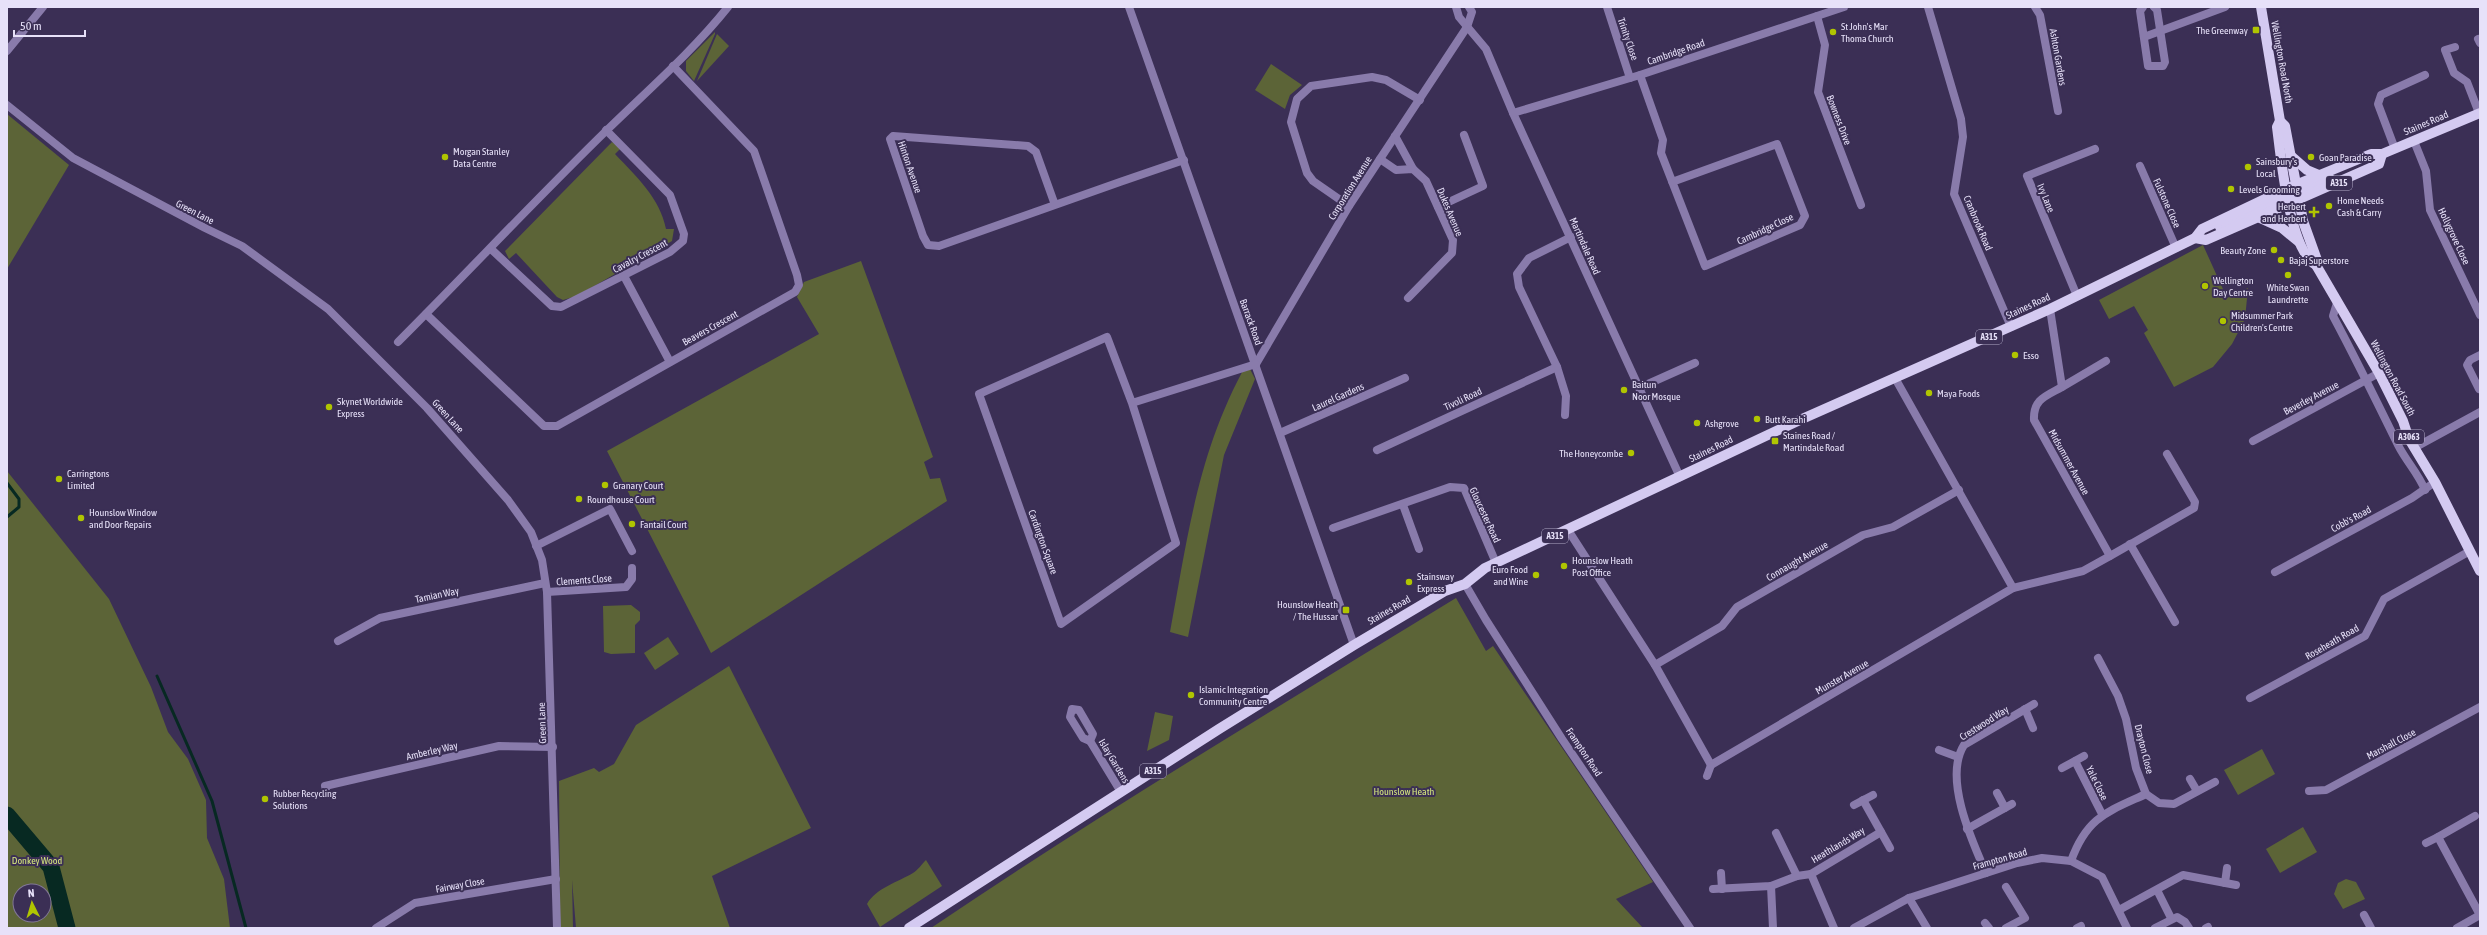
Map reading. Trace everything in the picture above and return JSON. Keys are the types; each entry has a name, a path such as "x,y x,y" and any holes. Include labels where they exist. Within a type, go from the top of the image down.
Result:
{"main road":[{"name":"Wellington Road North","path":"2260,7 2280,121 2277,128 2287,197"},
{"name":"Staines Road","path":"1354,644 1445,591 1465,584 1479,572 1496,563 1802,419 2050,309 2176,248 2197,235 2202,228 2298,193 2319,175 2371,154 2381,157 2414,141 2480,113"},
{"name":"Wellington Road North","path":"2280,121 2285,126 2303,221 2317,260 2316,265"},
{"path":"2291,156 2307,170 2319,175"},
{"path":"2298,193 2381,157"},
{"name":"Staines Road","path":"2197,235 2206,240 2260,218 2287,197 2298,193"},
{"name":"Wellington Road South","path":"2287,197 2295,229 2303,247 2311,262 2316,265 2379,373 2414,448 2435,482 2480,571"},
{"path":"2260,218 2282,228 2303,247"},
{"name":"A315","path":"909,928 1354,644"}],"street":[{"path":"7,51 43,7"},
{"path":"398,342 491,249 606,130 713,26 728,7"},
{"name":"Barrack Road","path":"1129,7 1354,644"},
{"name":"Martindale Road","path":"1456,7 1459,17 1486,49 1513,113 1680,477"},
{"path":"1467,26 1472,12 1469,7"},
{"name":"Trinity Close","path":"1606,7 1630,78"},
{"name":"Cambridge Road","path":"1513,113 1640,75 1844,7"},
{"name":"Cranbrook Road","path":"1928,7 1961,119 1963,137 1954,194 2011,327"},
{"name":"Ashton Gardens","path":"2035,7 2040,15 2058,111"},
{"path":"2143,7 2140,11 2148,66 2163,66 2165,62 2157,10 2154,7"},
{"path":"2144,37 2225,7"},
{"name":"Bowness Drive","path":"1817,16 1825,46 1818,92 1861,205"},
{"name":"Corporation Avenue","path":"1256,364 1349,206 1420,100 1467,26"},
{"path":"2455,47 2445,50 2454,73 2467,82 2480,113"},
{"name":"Beavers Crescent","path":"426,314 544,426 556,426 795,292 799,285 754,151 673,66"},
{"name":"Cambridge Close","path":"1640,75 1663,140 1661,153 1672,182 1706,266 1800,225 1805,216 1777,144 1672,182"},
{"path":"2396,149 2378,104 2381,95 2425,75"},
{"path":"1349,206 1313,181 1307,173 1291,122 1297,99 1311,86 1372,77 1386,80 1420,100"},
{"name":"Green Lane","path":"7,106 72,158 242,246 328,309 427,408 508,500 531,532 542,560 547,592 553,746 557,928"},
{"name":"Cavalry Crescent","path":"491,249 552,306 561,307 624,276 683,242 684,234 673,202 666,189 606,130"},
{"path":"1438,207 1484,186 1464,135"},
{"name":"Hinton Avenue","path":"1055,205 1036,152 1028,146 893,136 890,139 928,245 939,246 1184,160"},
{"name":"Dukes Avenue","path":"1395,136 1413,168 1426,181 1453,240 1452,253 1408,298"},
{"name":"Hollygrove Close","path":"2414,141 2426,171 2430,210 2480,315"},
{"name":"Ivy Lane","path":"2077,296 2027,176 2096,149"},
{"path":"1380,159 1396,170 1413,168"},
{"name":"Fulstone Close","path":"2140,166 2176,248"},
{"path":"1564,416 1566,396 1557,367 1519,287 1517,274 1529,258 1571,237"},
{"path":"624,276 670,362"},
{"path":"2337,303 2333,316 2367,380 2399,446 2418,474 2426,490"},
{"path":"2050,309 2062,387"},
{"name":"Cardington Square","path":"1107,337 1132,402 1176,543 1061,624 979,394 1107,337"},
{"path":"2479,389 2467,365 2470,360 2480,355"},
{"name":"Midsummer Avenue","path":"2106,361 2040,400 2034,409 2034,420 2110,556"},
{"path":"1639,388 1695,363"},
{"path":"1132,402 1256,364"},
{"name":"Tivoli Road","path":"1377,450 1557,367"},
{"name":"Beverley Avenue","path":"2252,441 2379,373"},
{"name":"Laurel Gardens","path":"1280,433 1405,378"},
{"path":"1895,378 2013,588 2082,571 2194,508 2195,502 2167,454"},
{"path":"2414,448 2480,412"},
{"name":"Cobb's Road","path":"2275,572 2426,490 2435,482"},
{"name":"Gloucester Road","path":"1332,528 1404,505 1450,487 1464,488 1496,563"},
{"name":"Connaught Avenue","path":"1655,665 1722,626 1738,606 1863,535 1893,527 1959,490"},
{"path":"1404,505 1419,549"},
{"path":"536,546 610,509 632,550"},
{"path":"1568,530 1655,665 1711,765 1708,776"},
{"path":"2130,544 2175,622"},
{"name":"Roseheath Road","path":"2250,698 2365,636 2384,599 2470,552"},
{"name":"Clements Close","path":"547,592 626,587 632,579 632,568"},
{"name":"Tamian Way","path":"338,641 380,618 545,583"},
{"name":"Frampton Road","path":"1465,584 1486,620 1562,739 1690,928"},
{"name":"Munster Avenue","path":"1711,765 2013,588"},
{"name":"Drayton Close","path":"2098,658 2120,701 2136,768 2146,794"},
{"name":"Crestwood Way","path":"1958,757 1964,745 2034,704"},
{"name":"Marshall Close","path":"2309,791 2326,790 2480,707"},
{"name":"Crestwood Way","path":"2025,709 2033,728"},
{"name":"Islay Gardens","path":"1090,741 1121,792"},
{"name":"Amberley Way","path":"327,795 325,786 499,746 553,746"},
{"path":"1939,750 1958,757 1958,781 1967,829 1986,873"},
{"name":"Yale Close","path":"2062,768 2084,756"},
{"name":"Yale Close","path":"2075,761 2102,814"},
{"path":"2190,779 2197,792"},
{"path":"2071,861 2079,838 2102,814 2146,794 2159,803 2174,804 2215,782"},
{"path":"1967,829 2008,806 1997,793"},
{"path":"1854,805 1873,795"},
{"path":"1864,800 1881,832"},
{"path":"2426,843 2475,816"},
{"name":"Heathlands Way","path":"1713,889 1771,886 1797,876 1811,874 1881,832 1890,848"},
{"path":"1776,833 1797,876"},
{"path":"2438,837 2480,915 2457,928"},
{"name":"Frampton Road","path":"1854,928 1909,898 1986,873 2042,858 2071,861 2102,877 2127,928"},
{"path":"2225,883 2227,868"},
{"path":"1721,873 1722,889"},
{"name":"Heathlands Way","path":"1811,874 1834,928"},
{"path":"2119,910 2184,875 2236,885"},
{"name":"Fairway Close","path":"376,928 415,903 556,879"},
{"path":"1771,886 1773,928"},
{"path":"2006,887 2025,918 2020,924 2006,928"},
{"path":"2157,890 2171,918"},
{"path":"1909,898 1927,928"},
{"path":"2364,915 2371,928"},
{"path":"2155,928 2171,918 2181,918 2189,928"}],"green space":[{"path":"715,32 694,81 686,71 686,61"},
{"path":"717,34 729,46 697,81"},
{"path":"1271,64 1302,85 1290,95 1285,109 1255,90"},
{"path":"7,114 69,165 7,269"},
{"path":"612,142 621,148 615,154 639,179 653,197 663,218 666,229 674,229 672,241 577,296 563,300 557,297 516,253 509,259 505,251"},
{"path":"2203,245 2227,298 2248,288 2245,319 2232,344 2213,367 2174,387 2144,333 2148,330 2134,306 2109,319 2099,300"},
{"path":"861,261 933,457 924,462 930,479 940,478 947,501 711,653 607,451 819,334 797,297 804,282"},
{"path":"1247,363 1255,379 1224,455 1188,637 1170,632 1189,527 1206,461 1217,429 1230,396"},
{"name":"Donkey Wood","path":"7,471 109,599 151,687 168,732 188,759 206,800 207,838 224,879 230,928 7,928"},
{"name":"Hounslow Heath","path":"1456,598 1486,651 1493,646 1653,882 1616,899 1643,928 931,928 1126,801"},
{"path":"631,605 640,612 640,620 635,625 635,653 611,654 604,652 603,606"},
{"path":"668,637 679,654 655,670 644,653"},
{"path":"729,666 811,828 712,876 730,928 576,928 572,880 573,928 560,928 559,781 594,768 599,772 614,764 636,725"},
{"path":"1155,712 1173,716 1169,740 1147,751"},
{"path":"2262,749 2275,774 2238,795 2224,770"},
{"path":"2303,827 2317,852 2280,873 2266,849"},
{"path":"926,860 942,886 880,927 867,904 871,898 888,886 913,873"},
{"path":"2346,879 2356,882 2365,899 2343,909 2334,894 2338,883"}],"waterway":[{"path":"7,483 19,499 19,507 7,517"},
{"path":"157,676 212,801 246,928"},
{"path":"7,815 51,867 67,928"}],"place":[{"name":"The Greenway","path":"2256,30"},
{"name":"St John's Mar Thoma Church","path":"1833,32"},
{"name":"Morgan Stanley Data Centre","path":"445,157"},
{"name":"Goan Paradise","path":"2311,157"},
{"name":"Sainsbury's Local","path":"2248,167"},
{"name":"Levels Grooming","path":"2231,189"},
{"name":"Home Needs Cash & Carry","path":"2329,206"},
{"name":"Herbert and Herbert","path":"2314,212"},
{"name":"Beauty Zone","path":"2274,250"},
{"name":"Bajaj Superstore","path":"2281,260"},
{"name":"White Swan Laundrette","path":"2288,275"},
{"name":"Wellington Day Centre","path":"2205,286"},
{"name":"Midsummer Park Children's Centre","path":"2223,321"},
{"name":"Esso","path":"2015,355"},
{"name":"Baitun Noor Mosque","path":"1624,390"},
{"name":"Maya Foods","path":"1929,393"},
{"name":"Skynet Worldwide Express","path":"329,407"},
{"name":"Butt Karahi","path":"1757,419"},
{"name":"Ashgrove","path":"1697,423"},
{"name":"Staines Road / Martindale Road","path":"1775,441"},
{"name":"The Honeycombe","path":"1631,453"},
{"name":"Carringtons Limited","path":"59,479"},
{"name":"Granary Court","path":"605,485"},
{"name":"Roundhouse Court","path":"579,499"},
{"name":"Hounslow Window and Door Repairs","path":"81,518"},
{"name":"Fantail Court","path":"632,524"},
{"name":"Hounslow Heath Post Office","path":"1564,566"},
{"name":"Euro Food and Wine","path":"1536,575"},
{"name":"Stainsway Express","path":"1409,582"},
{"name":"Hounslow Heath / The Hussar","path":"1346,610"},
{"name":"Islamic Integration Community Centre","path":"1191,695"},
{"name":"Rubber Recycling Solutions","path":"265,799"}]}
